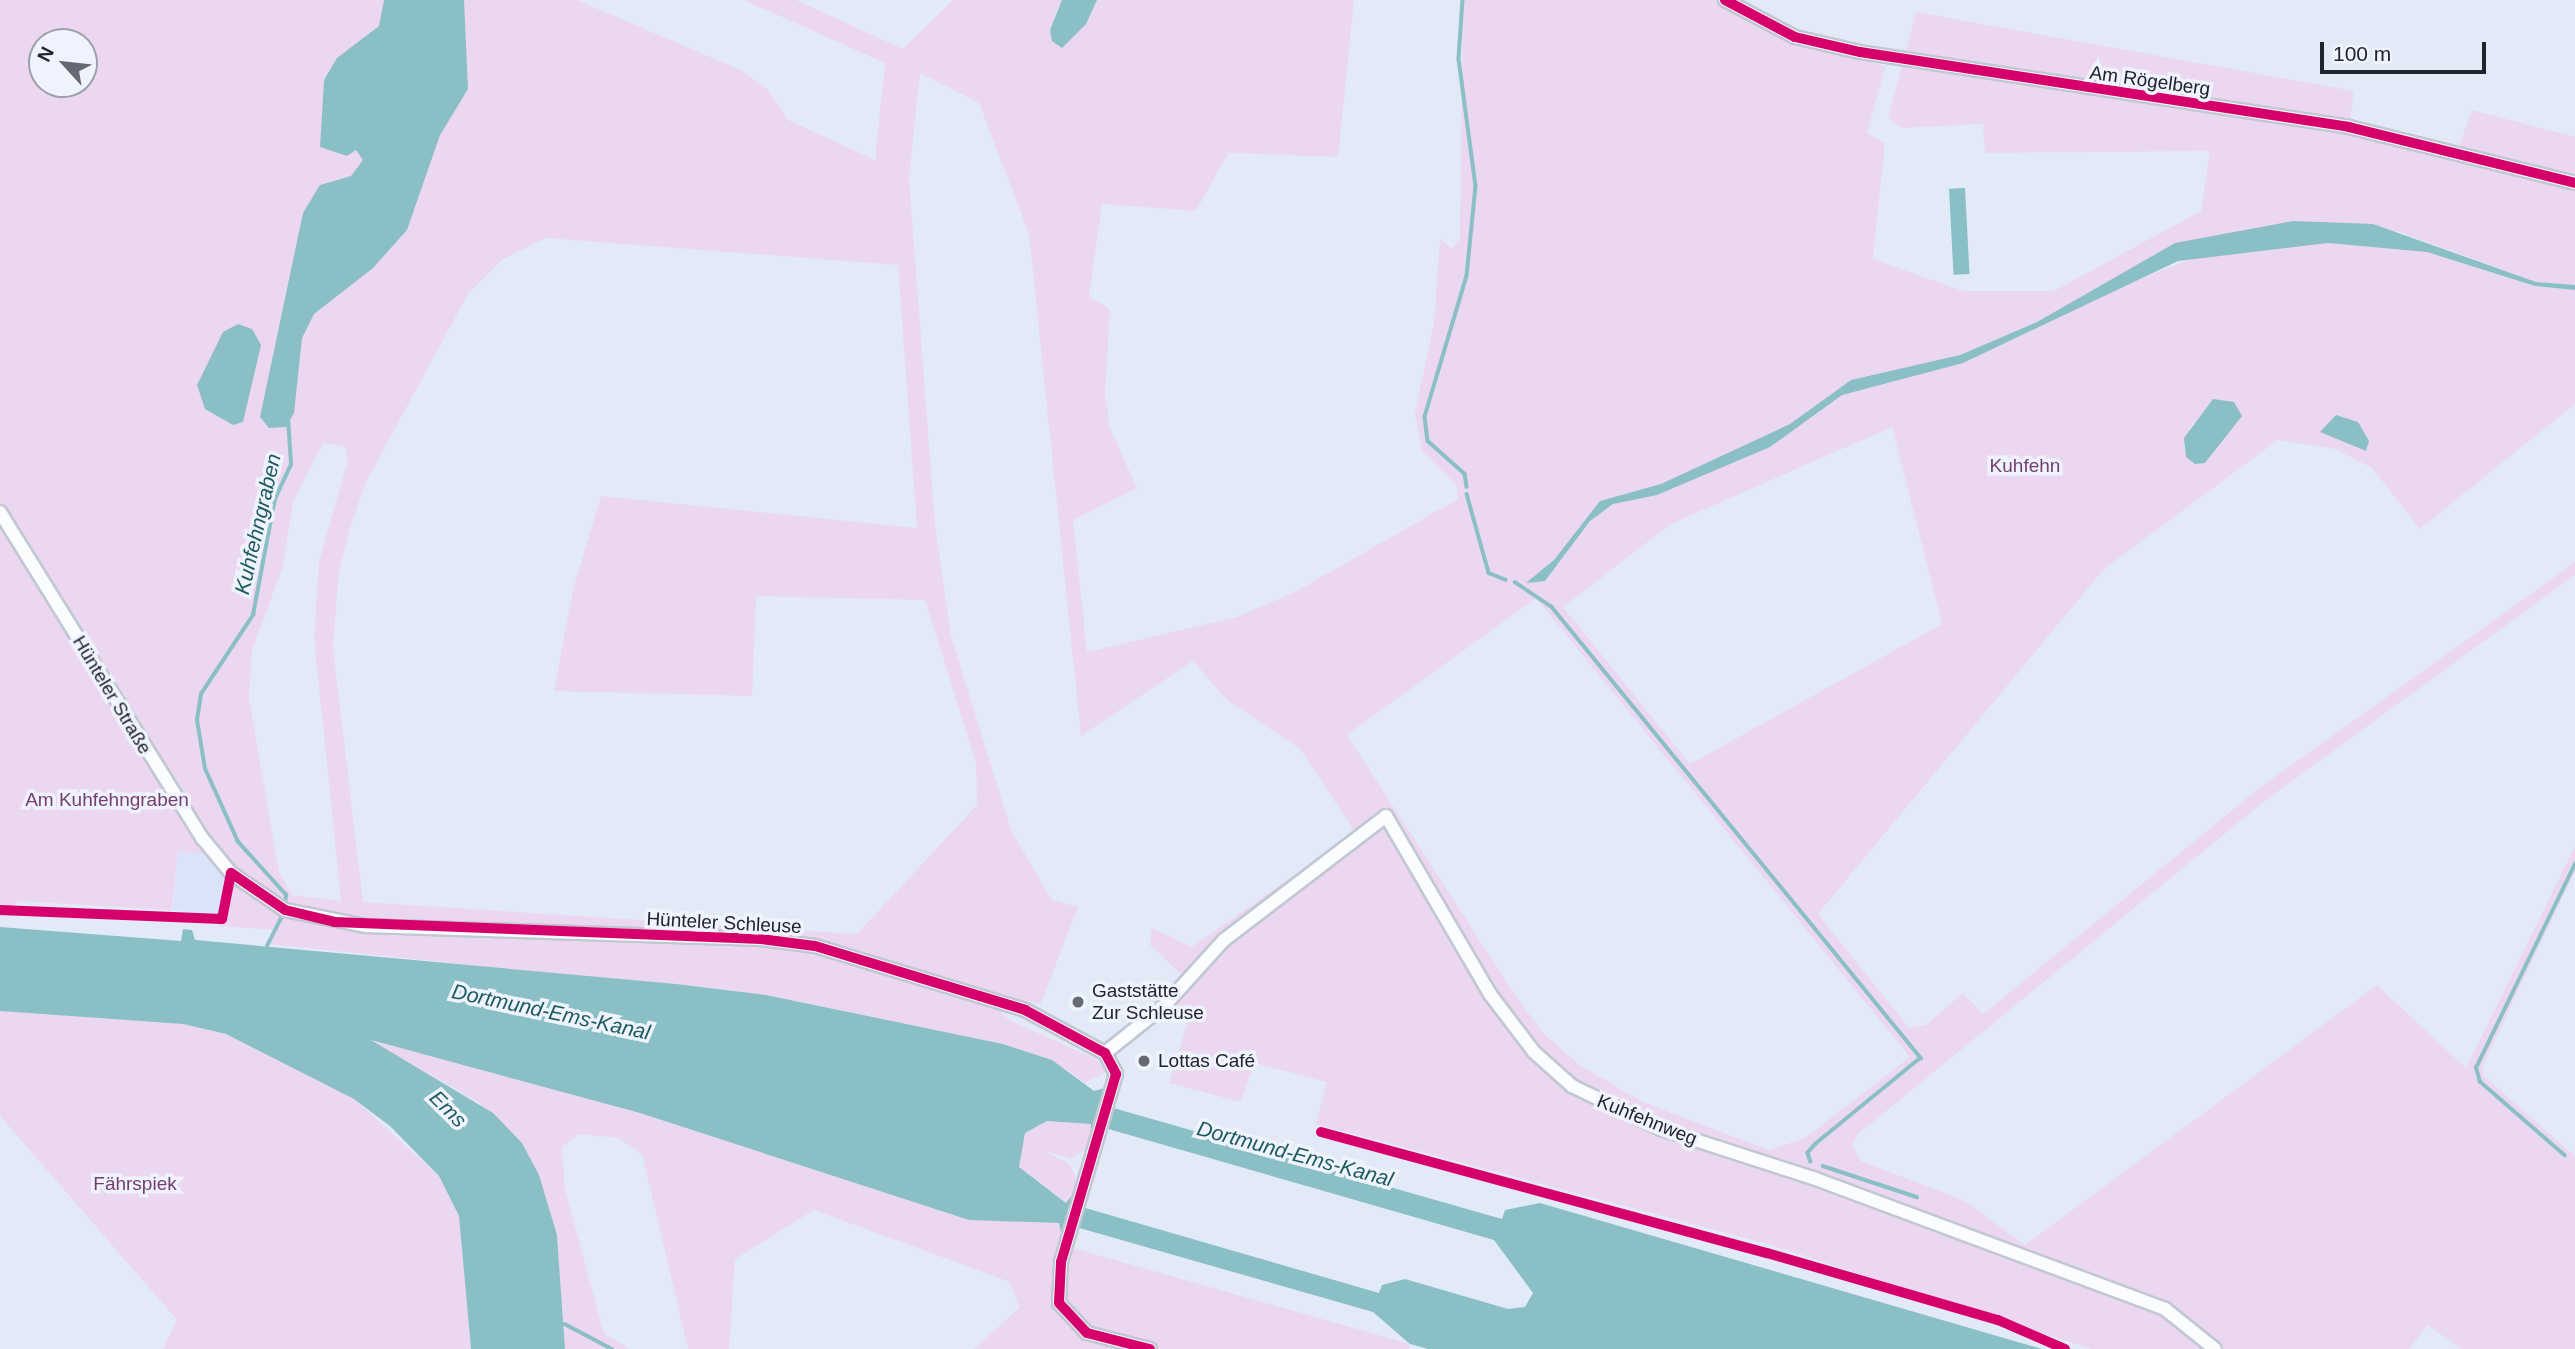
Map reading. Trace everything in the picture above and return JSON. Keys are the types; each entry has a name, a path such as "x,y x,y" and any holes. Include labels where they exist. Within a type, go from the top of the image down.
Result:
{"street":[{"name":"Am Rögelberg","path":"1725,0 1794,37 1860,52 2349,127 2575,183"},
{"name":"Hünteler Straße","path":"0,512 180,807 231,873 285,910"},
{"name":"Kuhfehnweg","path":"1105,1053 1165,1005 1224,940 1386,816 1490,993 1534,1052 1572,1086 1661,1129 1813,1178 2165,1309 2199,1330 2215,1349"},
{"name":"Hünteler Schleuse","path":"285,910 366,926 761,939 815,946 1025,1010 1105,1053"},
{"path":"1105,1053 1116,1074 1066,1246 1058,1290 1066,1316 1094,1335 1150,1349"}],"shaded area":[{"path":"178,852 215,854 227,878 222,919 173,910"}],"green space":[{"path":"0,0 577,0 743,71 767,89 788,120 875,160 885,63 744,0 796,0 903,49 953,0 1062,0 1054,16 1086,24 1097,0 1354,0 1338,157 1228,153 1196,211 1102,204 1089,297 1110,309 1105,394 1110,428 1137,488 1073,520 1087,652 1237,617 1295,592 1458,499 1456,485 1422,451 1415,413 1434,323 1440,239 1452,249 1460,238 1463,0 1725,0 1795,37 1885,67 1867,133 1885,143 1873,259 1963,291 2054,291 2201,211 2210,151 1985,153 1983,124 1901,128 1888,118 1916,12 2354,91 2349,127 2457,152 2472,110 2575,137 2575,285 2536,282 2397,231 2175,243 2037,322 1960,355 1878,375 1963,363 2111,290 2207,253 2328,243 2427,252 2535,286 2575,290 2575,404 2420,529 2372,468 2335,449 2278,440 2104,569 1818,914 1909,1028 1926,1025 1963,993 1983,1014 2258,789 2575,562 2575,575 2266,800 1857,1135 1852,1146 1861,1161 1965,1201 2025,1245 2377,985 2466,1068 2575,846 2575,871 2483,1065 2483,1075 2575,1156 2575,1349 2461,1349 2428,1325 2409,1349 2091,1349 1771,1245 1316,1124 1327,1082 1254,1063 1241,1102 1169,1083 1187,1024 1168,1013 1209,967 1198,959 1183,976 1150,945 1152,928 1192,947 1355,832 1300,749 1227,700 1193,661 1081,736 1029,234 979,103 920,73 909,178 935,524 951,636 1011,830 1052,900 1078,907 1041,1003 978,994 1011,1021 1096,1059 1106,1072 1085,1083 1052,1060 1003,1044 766,995 267,944 276,930 218,926 227,878 214,854 178,852 172,910 18,901 0,918","holes":["546,238 898,265 917,528 601,496 573,589 554,691 752,696 756,596 925,600 976,763 977,805 857,934 363,902 333,647 339,572 366,482 468,294 503,259","2192,423 2233,427 2205,463 2195,464 2184,447","1892,427 1942,624 1690,764 1563,607 1671,524","323,443 346,447 347,464 319,561 314,638 341,901 292,895 279,872 249,698 252,651 283,566 293,502","1536,598 1910,1057 1805,1138 1769,1150 1643,1102 1581,1066 1543,1033 1513,992 1347,735"]},
{"name":"Fährspiek","path":"0,1011 183,1024 226,1034 354,1099 439,1176 459,1216 471,1349 163,1349 177,1320 0,1116"},
{"path":"370,1040 640,1113 969,1220 1060,1223 1066,1246 1410,1344 1409,1349 974,1349 1019,1308 1010,1282 814,1210 735,1259 729,1349 688,1349 642,1154 618,1138 579,1134 562,1147 565,1189 604,1334 630,1349 565,1349 557,1235 522,1143 478,1102"},
{"path":"1047,1121 1091,1124 1090,1146 1071,1159 1042,1150 1069,1164 1080,1185 1067,1203 1019,1167 1025,1133"}],"water":[{"path":"384,0 464,0 468,89 440,135 407,230 373,268 314,314 302,338 294,413 286,427 269,428 260,417 303,213 320,185 351,176 363,160 356,150 347,156 320,147 324,80 337,58 379,26"},
{"path":"1062,0 1097,0 1086,24 1062,48 1052,41 1050,30"},
{"path":"1965,188 1970,274 1954,275 1949,189"},
{"path":"2293,221 2373,224 2536,282 2575,285 2575,290 2535,286 2427,252 2328,243 2178,261 1963,363 1842,395 1770,447 1657,495 1613,504 1590,521 1545,581 1526,583 1554,560 1600,501 1661,484 1790,424 1851,380 1960,355 2037,322 2175,243"},
{"path":"238,324 252,329 261,345 243,422 233,425 205,409 197,385 223,332"},
{"path":"2213,399 2234,402 2242,416 2205,463 2195,464 2186,457 2184,438"},
{"path":"2336,415 2358,422 2369,441 2366,451 2320,432"},
{"path":"0,927 181,941 183,929 192,930 195,940 676,984 766,995 1003,1044 1052,1060 1094,1091 1108,1087 1103,1105 1502,1219 1505,1210 1540,1203 2042,1349 1428,1349 1410,1344 1373,1312 1069,1225 1063,1242 1059,1223 969,1220 640,1113 371,1040 493,1113 522,1143 539,1175 557,1235 565,1349 471,1349 459,1216 439,1176 390,1126 354,1099 226,1034 183,1024 0,1011","holes":["1047,1121 1091,1124 1090,1146 1098,1126 1494,1240 1533,1293 1525,1307 1508,1309 1405,1279 1382,1285 1379,1293 1075,1205 1080,1185 1066,1203 1019,1167 1025,1133"]}],"waterway":[{"path":"1463,0 1459,59 1476,186 1467,276 1425,417 1428,441 1465,474 1467,487"},
{"name":"Kuhfehngraben","path":"285,905 286,895 238,842 205,769 197,720 201,694 253,615 275,499 291,464 288,417"},
{"path":"1467,494 1489,573 1506,580"},
{"path":"1515,582 1552,607 1921,1058 1816,1144 1808,1153 1811,1162"},
{"path":"2565,1156 2480,1082 2476,1068 2575,864"},
{"name":"Kuhfehngraben","path":"267,946 284,913"},
{"path":"1823,1166 1917,1197"},
{"path":"565,1324 612,1349"}],"cycle path":[{"path":"1725,0 1795,37 1860,52 2349,127 2575,183"},
{"path":"0,910 222,919 231,873 285,910 335,922 761,939 815,946 1025,1010 1105,1053 1116,1074 1061,1262 1059,1303 1087,1333 1150,1349"},
{"path":"1321,1132 1767,1253 1998,1320 2065,1349"}],"place":[{"name":"Gaststätte Zur Schleuse","path":"1078,1002"},
{"name":"Lottas Café","path":"1144,1061"}],"park label":[{"name":"Kuhfehn","path":"2025,466"},
{"name":"Am Kuhfehngraben","path":"107,800"}],"water label":[{"name":"Dortmund-Ems-Kanal","path":"551,1012"},
{"name":"Ems","path":"448,1109"},
{"name":"Dortmund-Ems-Kanal","path":"1295,1154"}]}
